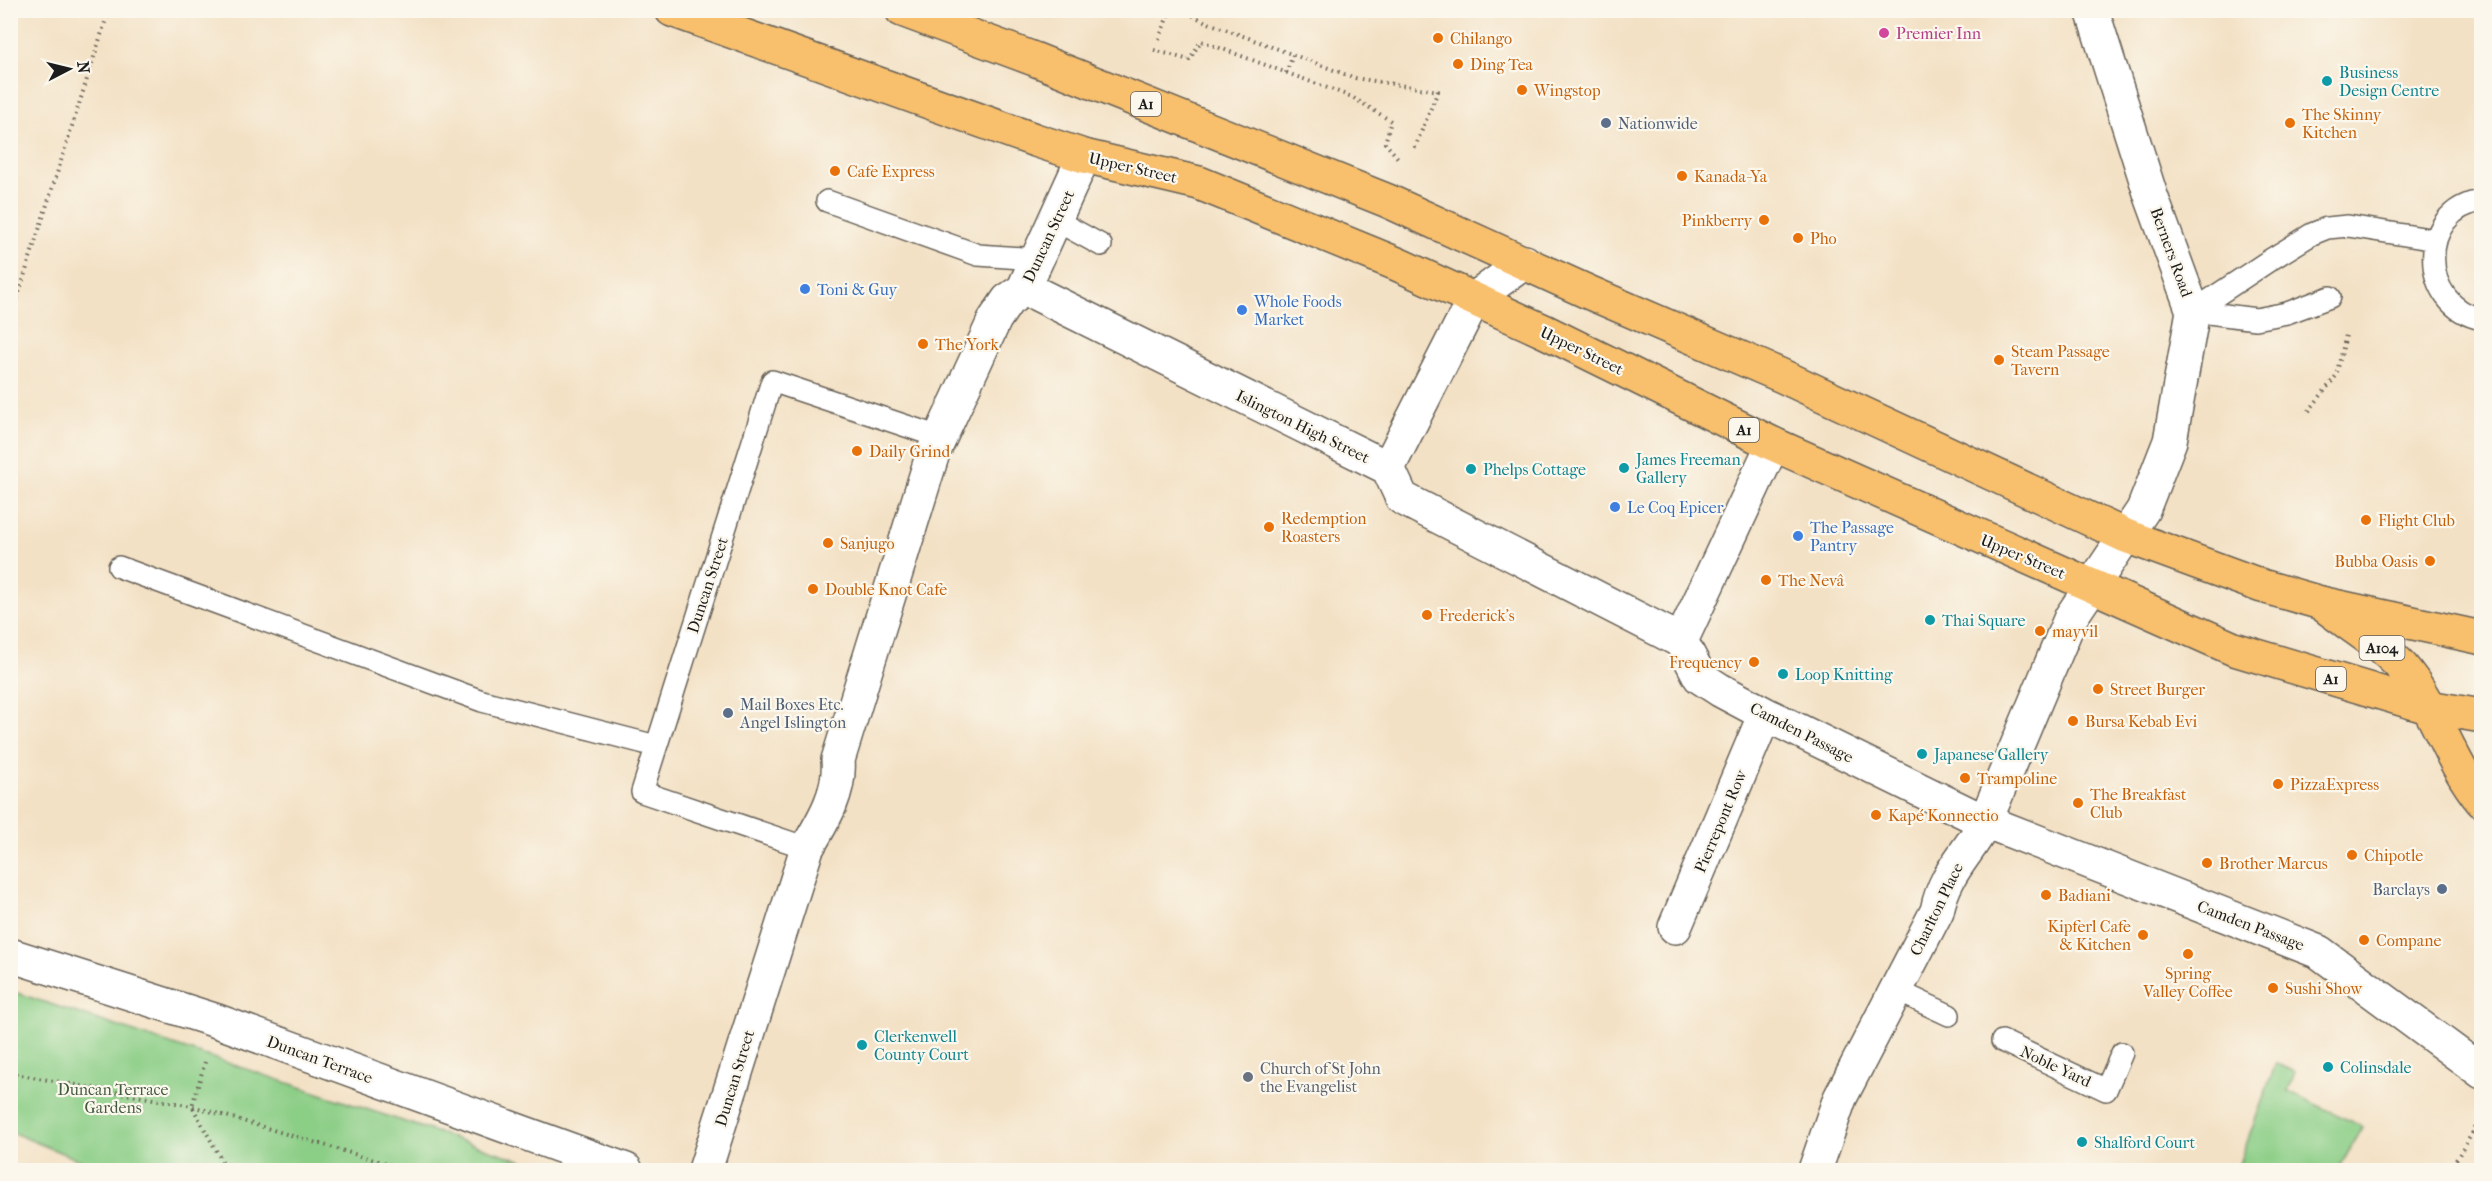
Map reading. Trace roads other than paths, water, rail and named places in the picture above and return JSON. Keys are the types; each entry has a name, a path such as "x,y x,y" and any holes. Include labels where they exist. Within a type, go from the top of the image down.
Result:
{"main road":[{"name":"Upper Street","path":"672,10 903,94 1084,156 1199,183 1474,298 1773,444 2234,650 2428,707 2481,716"},
{"name":"A1","path":"902,10 1034,59 1367,192 1780,375 2126,537 2262,586 2321,603 2481,638"},
{"name":"A104","path":"2321,603 2378,645 2401,666 2428,707 2456,764 2481,801"}],"street":[{"name":"Berners Road","path":"2091,585 2143,510 2170,441 2193,311 2151,196 2093,12"},
{"name":"Duncan Street","path":"705,1170 807,848 823,821 840,777 838,760 939,437 995,319 1008,300 1023,290 1084,156"},
{"name":"Islington High Street","path":"1023,290 1035,293 1389,468 1474,298 1525,262"},
{"path":"1389,468 1402,498 1681,640 1773,444"},
{"name":"Charlton Place","path":"1815,1170 1840,1098 1937,911 1945,885 1958,860 1973,845 1985,822 2071,617 2091,585"},
{"name":"Camden Passage","path":"1681,640 1700,677 1765,714 1985,821 2319,952 2481,1072"},
{"name":"Pierrepont Row","path":"1675,927 1765,714"},
{"name":"Duncan Terrace","path":"10,955 217,1021 626,1170"}],"lane":[{"path":"827,201 978,255 1037,260"},
{"path":"2481,201 2459,210 2445,223 2436,240 2432,260 2436,280 2446,298 2460,311 2481,320"},
{"path":"1055,220 1101,245"},
{"path":"2193,311 2270,260 2312,234 2327,228 2348,226 2436,240"},
{"path":"2193,311 2256,319 2287,313 2330,297"},
{"name":"Duncan Street","path":"807,848 642,792 772,381 939,437"},
{"path":"119,567 482,701 656,746"},
{"path":"1896,990 1949,1015"},
{"name":"Noble Yard","path":"2002,1041 2106,1090 2122,1053"}],"place":[{"name":"Premier Inn","path":"1884,33"},
{"name":"Chilango","path":"1438,38"},
{"name":"Ding Tea","path":"1458,64"},
{"name":"Business Design Centre","path":"2327,81"},
{"name":"Wingstop","path":"1522,90"},
{"name":"Nationwide","path":"1606,123"},
{"name":"The Skinny Kitchen","path":"2290,123"},
{"name":"Cafe Express","path":"835,171"},
{"name":"Kanada-Ya","path":"1682,176"},
{"name":"Pinkberry","path":"1764,220"},
{"name":"Pho","path":"1798,238"},
{"name":"Toni & Guy","path":"805,289"},
{"name":"Whole Foods Market","path":"1242,310"},
{"name":"The York","path":"923,344"},
{"name":"Steam Passage Tavern","path":"1999,360"},
{"name":"Daily Grind","path":"857,451"},
{"name":"James Freeman Gallery","path":"1624,468"},
{"name":"Phelps Cottage","path":"1471,469"},
{"name":"Le Coq Epicer","path":"1615,507"},
{"name":"Flight Club","path":"2366,520"},
{"name":"Redemption Roasters","path":"1269,527"},
{"name":"The Passage Pantry","path":"1798,536"},
{"name":"Sanjugo","path":"828,543"},
{"name":"Bubba Oasis","path":"2430,561"},
{"name":"The Nevâ","path":"1766,580"},
{"name":"Double Knot Cafe","path":"813,589"},
{"name":"Frederick's","path":"1427,615"},
{"name":"Thai Square","path":"1930,620"},
{"name":"mayvil","path":"2040,631"},
{"name":"Frequency","path":"1754,662"},
{"name":"Loop Knitting","path":"1783,674"},
{"name":"Street Burger","path":"2098,689"},
{"name":"Mail Boxes Etc. Angel Islington","path":"728,713"},
{"name":"Bursa Kebab Evi","path":"2073,721"},
{"name":"Japanese Gallery","path":"1922,754"},
{"name":"Trampoline","path":"1965,778"},
{"name":"PizzaExpress","path":"2278,784"},
{"name":"The Breakfast Club","path":"2078,803"},
{"name":"Kapé Konnectio","path":"1876,815"},
{"name":"Chipotle","path":"2352,855"},
{"name":"Brother Marcus","path":"2207,863"},
{"name":"Barclays","path":"2442,889"},
{"name":"Badiani","path":"2046,895"},
{"name":"Kipferl Cafe & Kitchen","path":"2143,935"},
{"name":"Compane","path":"2364,940"},
{"name":"Spring Valley Coffee","path":"2188,954"},
{"name":"Sushi Show","path":"2273,988"},
{"name":"Clerkenwell County Court","path":"862,1045"},
{"name":"Colinsdale","path":"2328,1067"},
{"name":"Church of St John the Evangelist","path":"1248,1077"},
{"name":"Shalford Court","path":"2082,1142"}],"park label":[{"name":"Duncan Terrace Gardens","path":"113,1098"}]}
